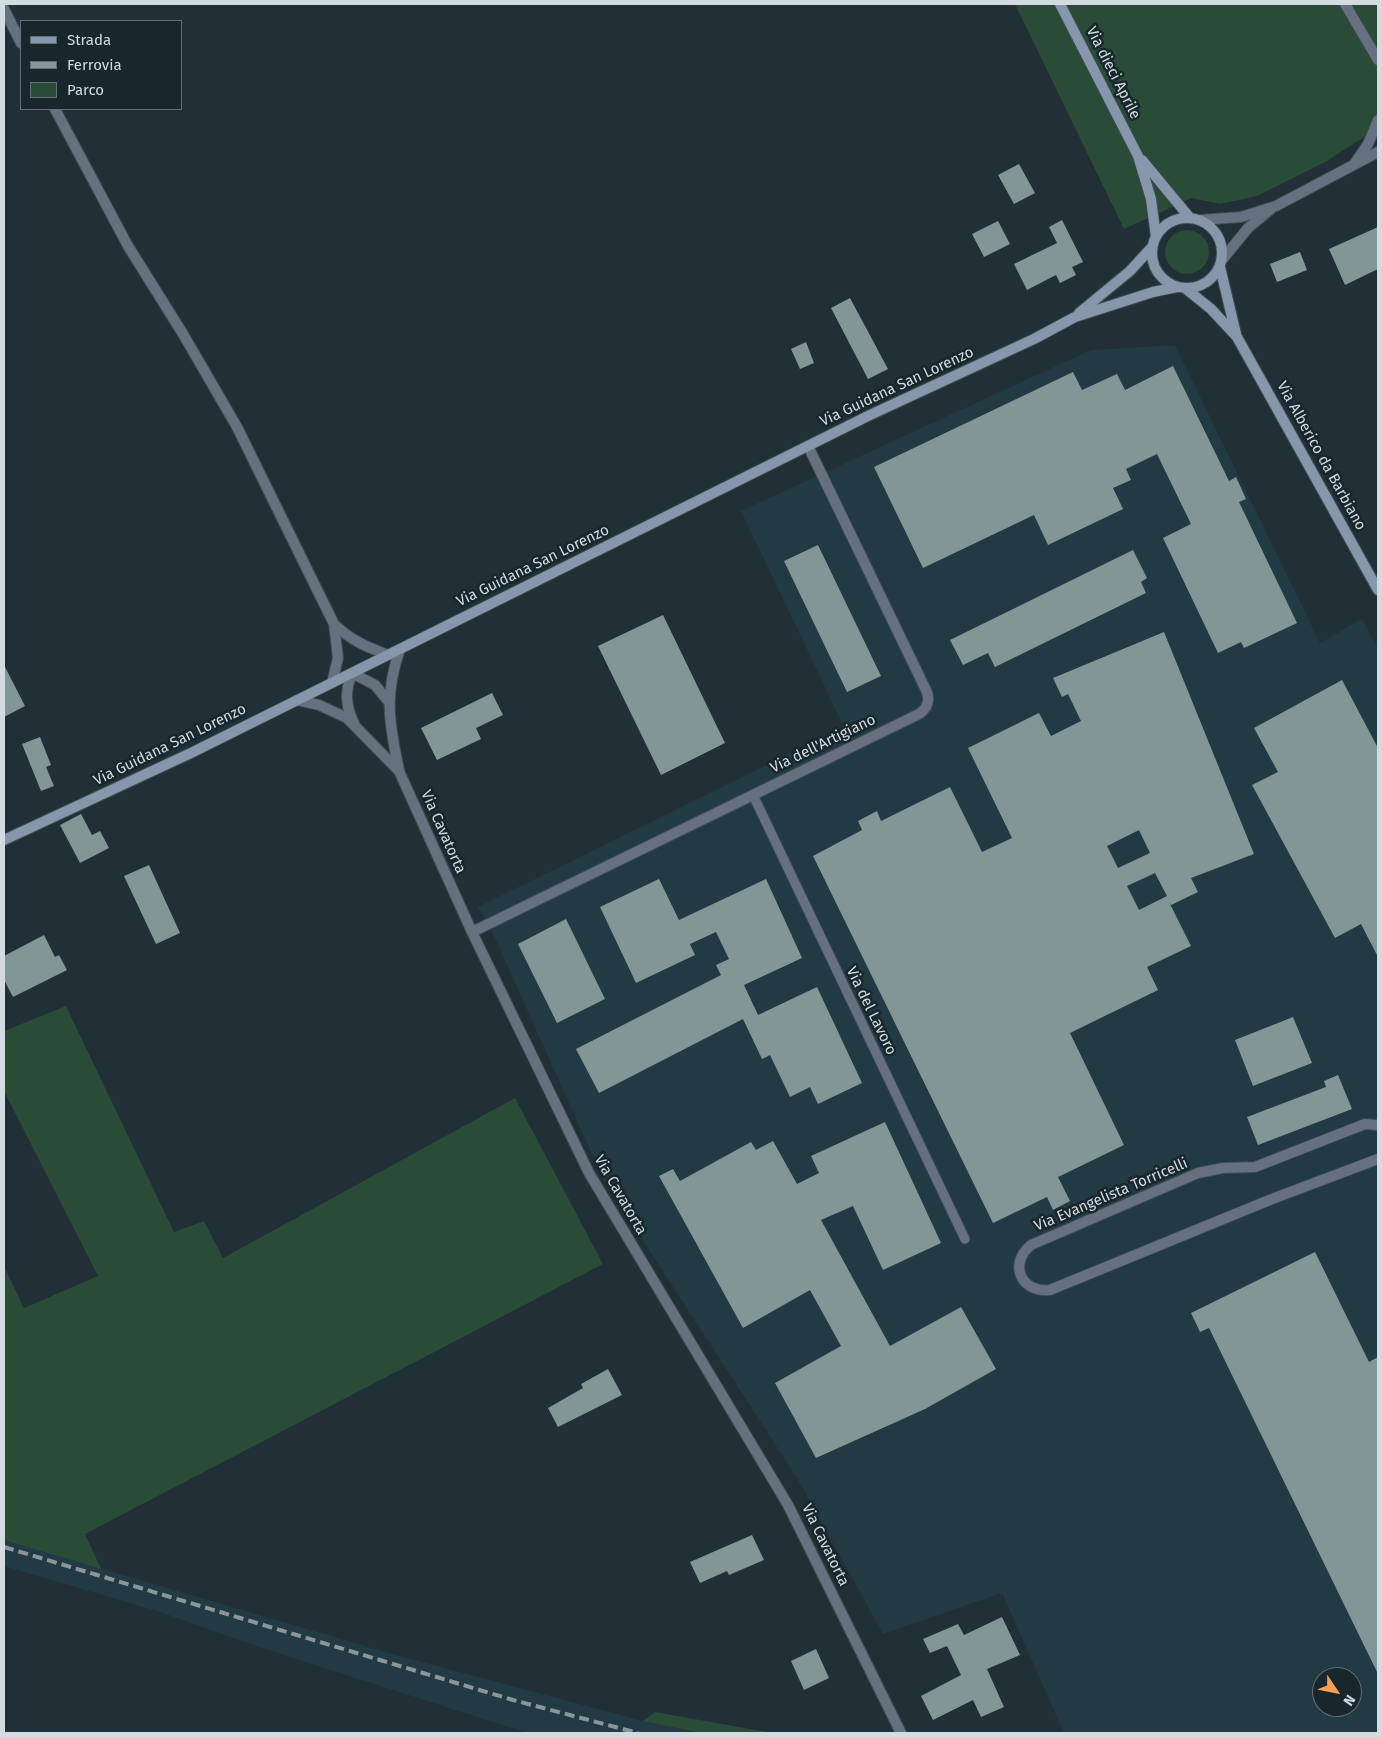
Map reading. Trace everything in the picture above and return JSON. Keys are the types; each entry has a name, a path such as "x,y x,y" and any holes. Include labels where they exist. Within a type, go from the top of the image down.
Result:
{"street":[{"name":"Via dieci Aprile","path":"1060,4 1138,156 1151,199 1154,242"},
{"path":"1346,4 1377,58 1378,71"},
{"path":"4,9 20,41"},
{"path":"56,110 128,246 183,334 237,427 334,624 346,636 388,655"},
{"path":"1353,165 1368,144 1378,120"},
{"path":"1075,317 1153,292 1206,283 1248,228 1276,206 1378,152"},
{"name":"Via dieci Aprile","path":"1138,156 1195,219"},
{"path":"1075,317 1130,271 1170,222 1241,216 1276,206"},
{"path":"1195,219 1211,226 1218,236 1222,247 1221,263"},
{"path":"1154,242 1152,257 1160,276 1181,288"},
{"name":"Via Alberico da Barbiano","path":"1221,263 1237,337"},
{"name":"Via Alberico da Barbiano","path":"1181,288 1211,309 1237,337 1378,590"},
{"name":"Via Guidana San Lorenzo","path":"4,840 332,683 808,446 1034,339 1075,317"},
{"name":"Via dell'Artigiano","path":"472,932 922,713 928,699 808,446"},
{"path":"332,683 338,658 334,624"},
{"path":"399,771 392,738 388,701 391,676 400,649"},
{"path":"354,724 346,699 346,687 352,672 375,685 388,701"},
{"name":"Via Cavatorta","path":"297,700 319,705 347,718 399,771 472,932 589,1173 788,1505 901,1733"},
{"name":"Via Evangelista Torricelli","path":"1378,1125 1365,1124 1256,1167 1223,1168 1198,1174 1031,1245 1021,1257 1020,1272 1028,1286 1042,1291 1050,1290 1272,1199 1378,1159"}],"lane":[{"name":"Via del Lavoro","path":"753,795 965,1239"}],"shaded area":[{"path":"1175,345 1320,643 1362,619 1378,648 1378,1733 1064,1733 1002,1593 883,1634 797,1478 603,1179 495,938 478,907 844,727 741,511 1091,350"},
{"path":"4,1540 396,1655 643,1721 700,1733 527,1733 262,1648 157,1611 4,1566"}],"green space":[{"path":"1015,4 1378,4 1378,128 1327,161 1257,196 1220,204 1192,198 1124,229"},
{"path":"1191,230 1203,236 1208,243 1208,261 1203,268 1196,273 1183,274 1175,271 1168,264 1165,248 1168,240 1175,233"},
{"path":"66,1006 174,1232 204,1221 223,1258 515,1098 603,1264 85,1534 101,1569 4,1540 4,1266 24,1308 98,1276 4,1091 4,1031"},
{"path":"655,1712 773,1733 700,1733 643,1721"}],"building":[{"path":"1019,164 1035,193 1014,204 998,175"},
{"path":"1062,220 1083,262 1072,267 1076,275 1060,283 1056,275 1027,290 1014,264 1057,243 1049,227"},
{"path":"998,221 1010,244 984,257 972,234"},
{"path":"1378,227 1378,269 1345,285 1329,249"},
{"path":"1300,252 1307,270 1277,282 1270,264"},
{"path":"850,298 888,369 868,379 831,308"},
{"path":"806,342 814,363 800,369 791,349"},
{"path":"1173,366 1229,481 1236,477 1246,499 1239,502 1297,623 1244,648 1241,642 1218,653 1163,538 1191,524 1157,454 1126,469 1131,480 1113,488 1123,509 1048,545 1034,515 923,568 874,467 1073,372 1082,390 1117,374 1125,390"},
{"path":"818,545 881,676 847,692 784,561"},
{"path":"1133,550 1147,578 1141,582 1146,593 995,667 988,653 963,665 950,640"},
{"path":"663,615 725,743 661,775 598,646"},
{"path":"1164,632 1254,854 1191,878 1198,892 1171,905 1169,902 1191,946 1147,967 1158,990 1070,1033 1124,1145 1058,1177 1070,1201 1053,1210 1047,1197 993,1223 813,856 862,830 858,821 877,811 881,821 950,787 982,852 1012,838 968,748 1039,713 1051,736 1081,721 1068,694 1062,697 1053,678","holes":["1139,830 1150,853 1118,868 1107,846","1155,873 1167,896 1139,910 1127,886"]},
{"path":"4,665 25,706 4,717"},
{"path":"1342,680 1378,748 1378,957 1361,924 1335,938 1252,785 1278,772 1254,728"},
{"path":"492,693 503,715 476,728 481,739 437,760 421,728"},
{"path":"40,737 51,765 46,767 54,786 41,791 22,744"},
{"path":"81,814 92,835 100,831 109,848 80,863 60,825"},
{"path":"149,865 180,933 156,944 124,876"},
{"path":"659,879 679,920 766,879 802,958 744,985 758,1015 817,987 862,1083 818,1104 810,1087 790,1097 770,1055 762,1059 743,1019 599,1093 576,1049 721,975 716,965 729,959 716,932 690,944 695,955 636,983 600,907"},
{"path":"566,919 605,999 557,1023 518,944"},
{"path":"44,935 55,957 59,955 67,970 13,997 4,980 4,956"},
{"path":"1293,1017 1312,1063 1253,1086 1235,1040"},
{"path":"1338,1075 1352,1109 1258,1145 1247,1117 1326,1087 1324,1081"},
{"path":"885,1122 941,1243 883,1270 853,1206 821,1220 890,1346 961,1307 996,1369 925,1409 816,1458 775,1383 841,1346 810,1290 743,1328 659,1176 673,1169 680,1181 751,1142 756,1150 773,1141 797,1184 819,1173 811,1156"},
{"path":"1315,1252 1369,1362 1378,1357 1378,1674 1209,1328 1200,1332 1191,1313"},
{"path":"608,1369 622,1395 558,1427 548,1408 583,1388 581,1384"},
{"path":"752,1535 764,1560 729,1575 727,1571 700,1583 690,1562"},
{"path":"1002,1617 1020,1655 987,1669 1004,1707 981,1717 973,1700 933,1720 921,1696 961,1675 947,1646 930,1653 923,1639 958,1624 964,1635"},
{"path":"816,1649 829,1678 804,1690 791,1661"}],"railway":[{"path":"4,1547 513,1700 638,1733"}]}
